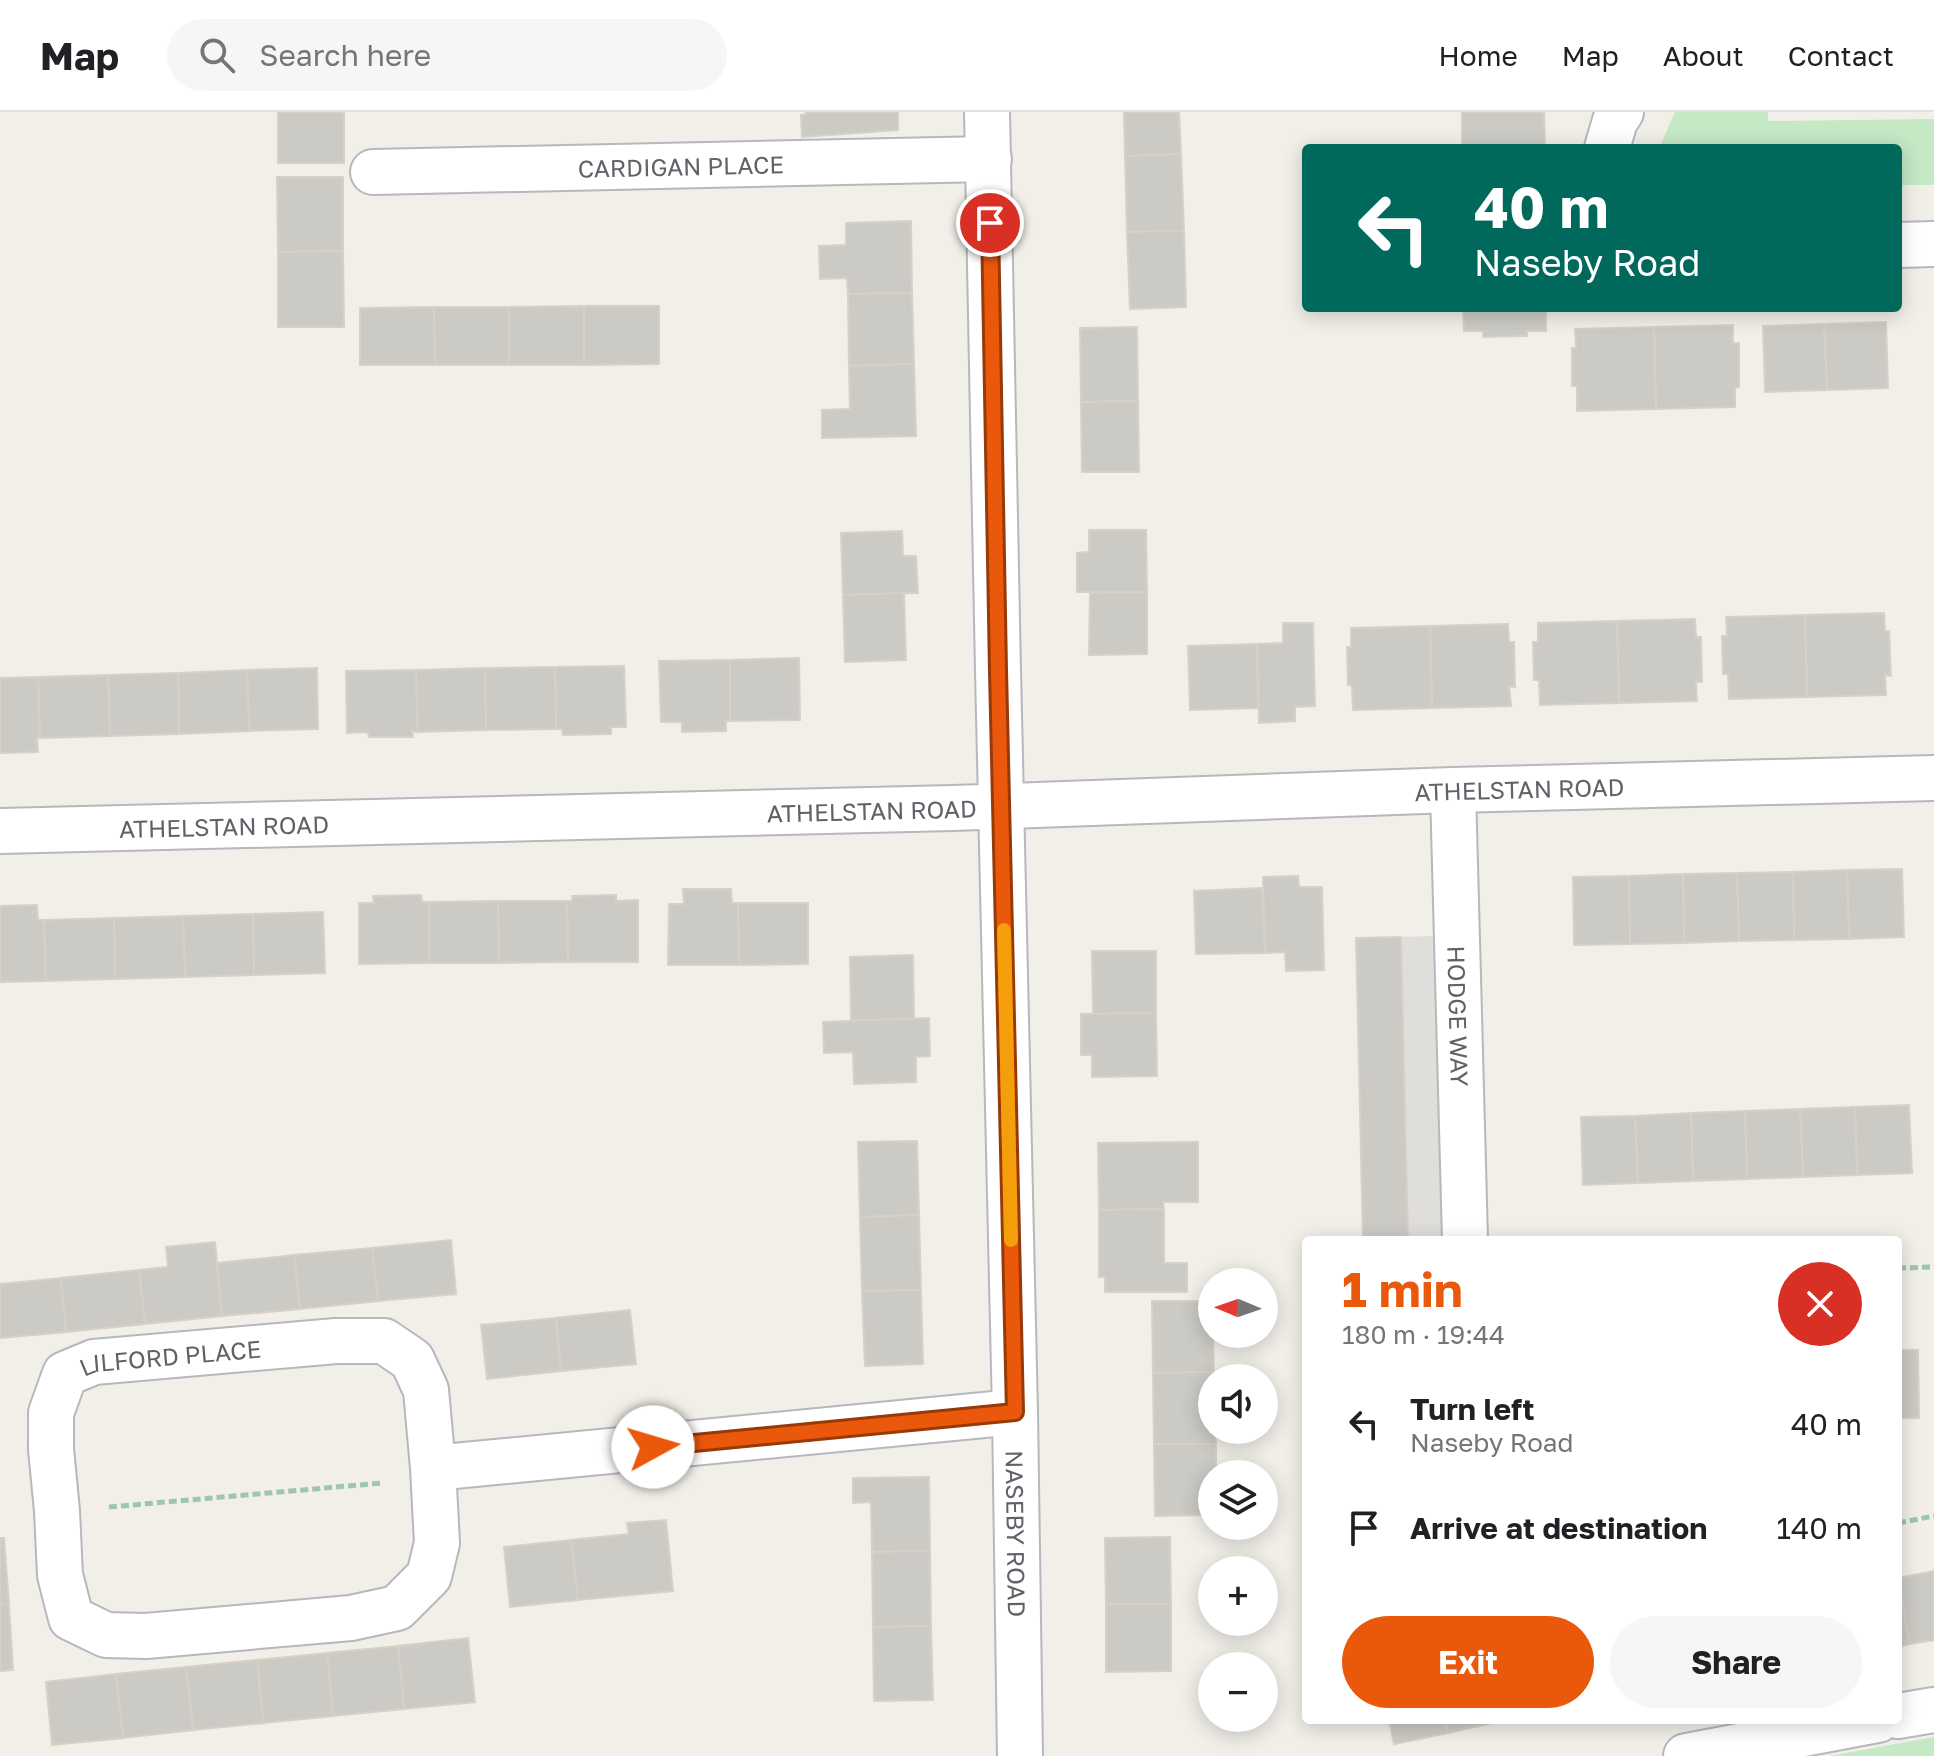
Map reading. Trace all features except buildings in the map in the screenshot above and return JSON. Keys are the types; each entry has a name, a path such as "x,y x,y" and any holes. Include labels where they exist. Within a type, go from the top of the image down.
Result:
{"street":[{"name":"NASEBY ROAD","path":"987,112 1020,1756"},
{"path":"1608,144 1621,112"},
{"name":"CARDIGAN PLACE","path":"373,172 989,159"},
{"path":"1902,245 1934,244"},
{"name":"ATHELSTAN ROAD","path":"0,831 1934,778"},
{"name":"HODGE WAY","path":"1453,790 1465,1236"},
{"name":"LILFORD PLACE","path":"336,1341 384,1341 412,1360 426,1390 433,1468 437,1543 429,1576 397,1608 351,1618 146,1636 106,1635 71,1618 60,1575 51,1449 51,1413 65,1374 94,1362 336,1341"},
{"path":"433,1468 1015,1412"},
{"path":"1902,1715 1934,1710"},
{"path":"1686,1756 1857,1724"}],"path":[{"path":"1902,1268 1934,1267"},
{"path":"57,1511 401,1482 433,1468"},
{"path":"1902,1522 1934,1516"}],"shaded area":[{"path":"1474,935 1482,1236 1363,1236 1356,938"}],"green space":[{"path":"1675,112 1768,112 1768,121 1934,119 1934,185 1902,185 1902,144 1661,144"},
{"path":"1934,1737 1934,1756 1830,1756"}],"slow traffic":[{"path":"1004,930 1011,1240"}],"route":[{"path":"653,1447 1015,1412 990,223"}]}
